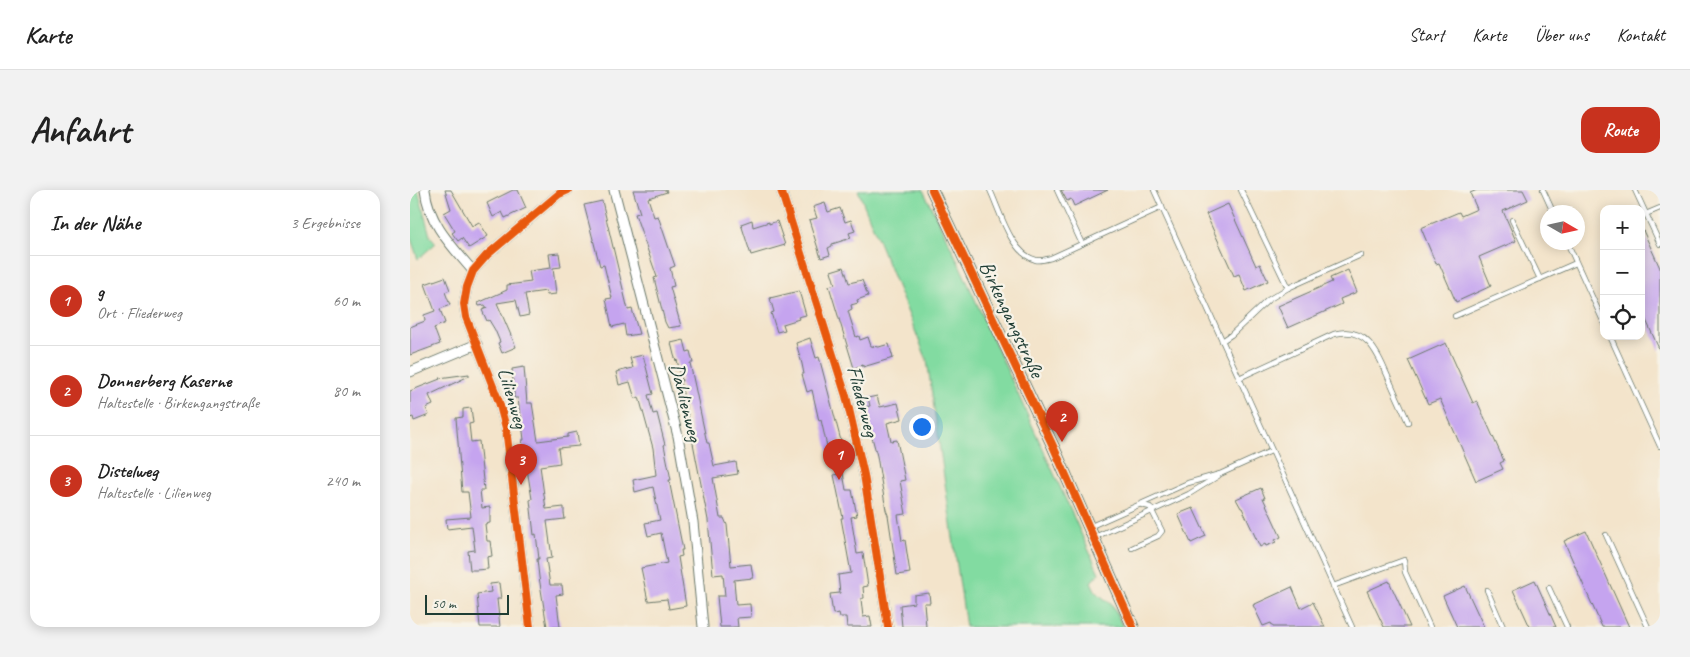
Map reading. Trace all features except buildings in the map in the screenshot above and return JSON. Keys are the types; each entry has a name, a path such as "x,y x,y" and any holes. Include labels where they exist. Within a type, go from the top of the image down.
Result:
{"street":[{"path":"425,190 428,206 435,223 473,271 486,255 559,194 568,190"},
{"name":"Dahlienweg","path":"614,190 678,436 693,522 703,627"},
{"name":"Fliederweg","path":"781,190 846,396 864,475 888,627"},
{"name":"Birkengangstraße","path":"932,190 1092,532 1133,627"},
{"name":"Lilienweg","path":"473,271 467,287 464,304 466,317 499,402 506,428 530,627"},
{"path":"410,372 477,344"}],"lane":[{"path":"990,190 1014,243 1022,254 1037,260 1051,258 1162,208"},
{"path":"1058,190 1082,244"},
{"path":"1154,190 1352,627"},
{"path":"1241,190 1288,288"},
{"path":"1543,190 1550,205"},
{"path":"1635,190 1640,205"},
{"path":"1645,215 1660,208"},
{"path":"1645,217 1660,244"},
{"path":"1512,220 1540,279"},
{"path":"1570,250 1600,314"},
{"path":"1222,341 1231,336 1268,300 1288,288 1361,255"},
{"path":"1455,316 1576,263"},
{"path":"1239,378 1334,334 1349,332 1359,335 1370,344 1377,354 1408,422"},
{"path":"1612,340 1660,446"},
{"path":"1092,532 1139,505 1188,483 1220,474 1272,451"},
{"path":"1092,532 1153,511 1192,493 1220,474"},
{"path":"1132,548 1160,534 1161,527 1153,511 1147,505 1139,505"},
{"path":"1606,535 1648,627"},
{"path":"1333,586 1404,560 1405,572 1430,627"},
{"path":"1549,588 1567,627"},
{"path":"1487,590 1503,627"}],"green space":[{"path":"410,190 418,190 430,236 436,243 418,259 410,236"},
{"path":"858,190 923,190 954,253 1099,573 1091,582 1096,592 1113,606 1123,627 966,627 927,360"}],"cycle path":[{"path":"530,627 506,428 499,402 466,317 464,304 467,287 473,271 487,255 559,194 568,190"},
{"path":"781,190 846,396 864,475 888,627"},
{"path":"932,190 1053,446 1133,627"}],"place":[{"name":"Donnerberg Kaserne","path":"1062,442"},
{"name":"g","path":"839,480"},
{"name":"Distelweg","path":"521,485"}]}
